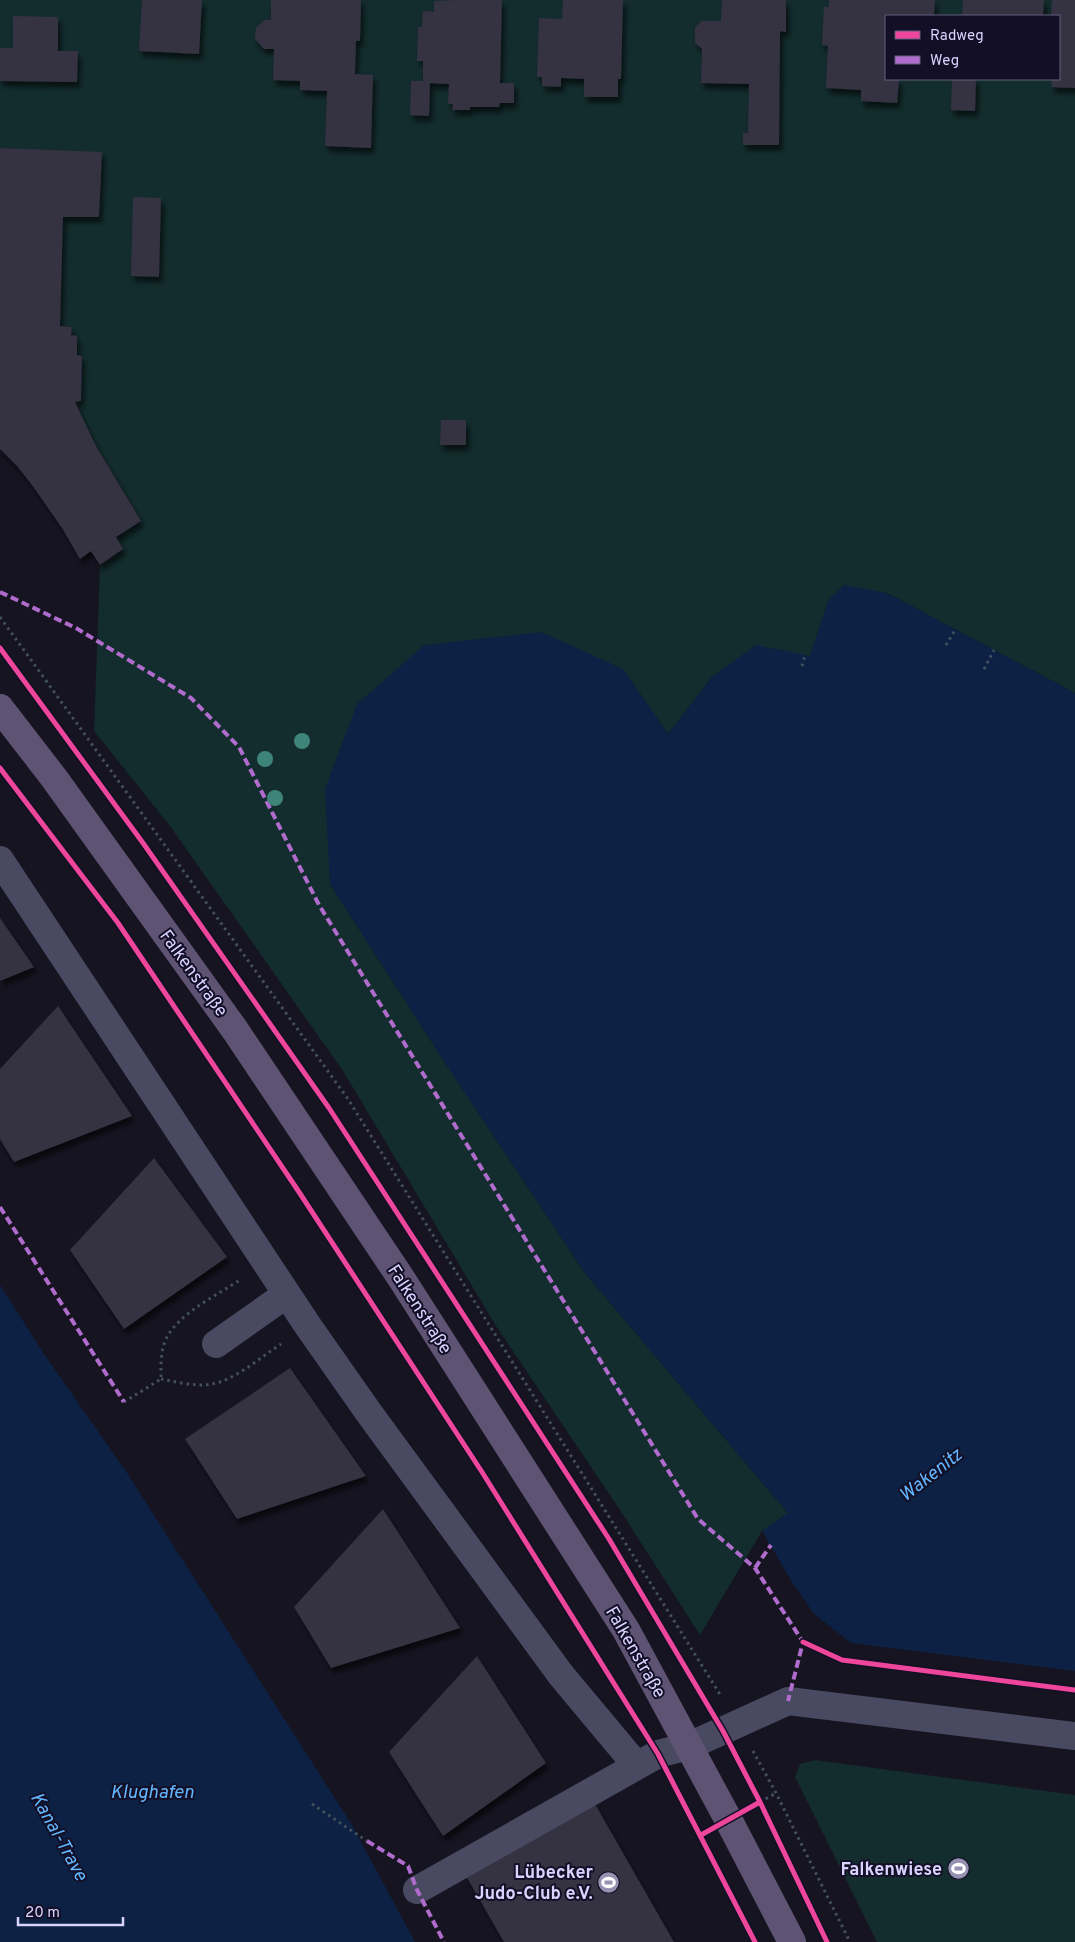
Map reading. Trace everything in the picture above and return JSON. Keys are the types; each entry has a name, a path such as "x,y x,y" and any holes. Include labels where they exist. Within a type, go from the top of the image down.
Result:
{"main road":[{"name":"Falkenstraße","path":"0,708 60,786 235,1030 395,1270 626,1630 792,1942"}],"lane":[{"path":"0,860 287,1294 369,1414 555,1667 637,1766"},
{"path":"216,1344 287,1294"},
{"path":"418,1890 658,1754 689,1746 788,1701 1075,1736"}],"path":[{"path":"0,617 348,1099 738,1724 776,1793 850,1942"},
{"path":"946,645 955,630"},
{"path":"984,669 994,650"},
{"path":"802,666 805,655"},
{"path":"124,1402 149,1386"},
{"path":"756,1793 764,1811"},
{"path":"728,1819 776,1793"},
{"path":"312,1804 367,1841"}],"green space":[{"path":"0,0 1075,0 1075,693 887,593 829,599 810,656 712,677 668,734 623,669 330,884 440,1055 585,1273 788,1513 762,1531 700,1635 620,1510 496,1326 343,1071 170,826 94,731 100,565 123,549 116,537 141,521 96,446 75,402 81,401 82,356 77,355 77,336 71,335 72,327 60,326 63,217 99,217 102,153 0,148"},
{"name":"Falkenwiese","path":"815,1760 1075,1795 1075,1942 877,1942 795,1777 800,1764"}],"water":[{"name":"Wakenitz","path":"844,585 887,593 1075,693 1075,1671 851,1643 814,1614 792,1582 762,1531 788,1513 585,1273 440,1055 330,884 325,789 357,704 424,645 541,632 623,669 668,734 712,677 756,645 810,656 829,599"},
{"name":"Klughafen","path":"0,1285 44,1354 127,1473 352,1825 415,1942 0,1942"}],"building":[{"path":"142,0 202,0 199,54 139,51"},
{"path":"271,0 361,0 360,41 356,41 355,74 373,75 371,148 325,146 327,91 300,90 300,81 273,80 274,49 264,49 255,39 256,28 265,20 271,20"},
{"path":"502,0 500,83 514,83 514,103 500,103 499,107 470,107 470,110 452,110 453,104 448,104 449,84 430,83 429,116 410,115 411,81 423,81 423,61 417,61 418,27 422,27 423,11 434,12 434,1"},
{"path":"563,0 623,0 621,79 618,79 618,97 584,97 584,79 561,78 561,87 542,86 542,77 537,77 539,18 562,19"},
{"path":"722,0 786,0 786,32 780,31 779,145 743,145 743,133 748,133 749,84 701,83 702,49 695,43 695,28 701,21 721,21"},
{"path":"829,0 935,0 934,15 885,15 885,80 899,80 897,103 861,101 861,90 826,88 828,46 822,45 824,7 829,7"},
{"path":"963,0 1044,0 1043,15 962,15"},
{"path":"1052,0 1075,0 1075,88 1051,87 1052,80 1060,80 1060,15 1051,15"},
{"path":"13,16 58,17 58,51 78,51 77,82 0,81 0,48 13,48"},
{"path":"952,80 976,80 975,111 951,110"},
{"path":"0,148 102,152 99,217 63,217 60,326 72,327 71,335 77,336 77,355 82,356 81,401 75,402 96,446 141,521 116,537 123,549 100,565 91,551 80,559 62,528 32,485 0,449"},
{"path":"133,197 161,198 159,277 131,276"},
{"path":"441,420 466,420 466,445 440,445"},
{"path":"0,918 34,967 0,981"},
{"path":"58,1006 132,1116 14,1162 0,1139 0,1069"},
{"path":"154,1158 227,1257 124,1329 70,1250"},
{"path":"290,1368 366,1476 237,1519 185,1439"},
{"path":"383,1509 460,1628 331,1668 294,1607"},
{"path":"477,1656 546,1763 443,1836 389,1752"},
{"path":"595,1804 674,1942 504,1942 466,1876"}],"marked path":[{"path":"0,592 76,628 191,698 239,747 319,905 698,1519 755,1568 803,1642 788,1701"},
{"path":"0,1207 124,1402"},
{"path":"755,1568 771,1545"},
{"path":"367,1841 408,1866 417,1890 444,1942"}],"cycle path":[{"path":"0,648 143,843 329,1108 609,1539 723,1731 760,1802 827,1942"},
{"path":"0,768 118,923 299,1192 482,1472 658,1754 755,1942"},
{"path":"803,1642 842,1660 1075,1690"},
{"path":"701,1835 760,1802"}],"place":[{"name":"Falkenwiese","path":"958,1869"},
{"name":"Lübecker Judo-Club e.V.","path":"609,1882"}],"water label":[{"name":"Kanal-Trave","path":"60,1836"}]}
